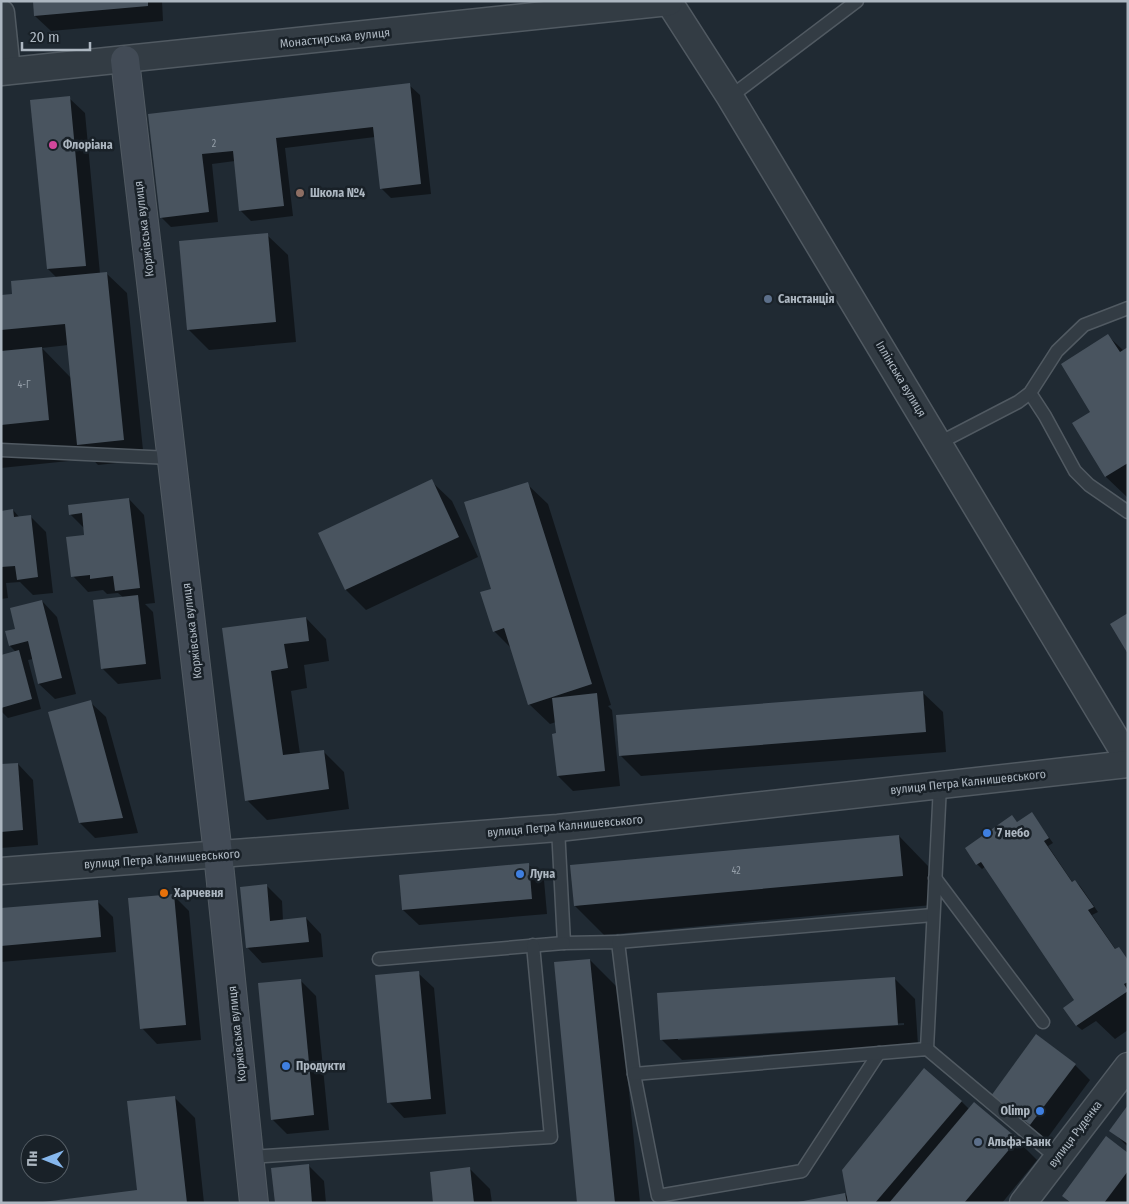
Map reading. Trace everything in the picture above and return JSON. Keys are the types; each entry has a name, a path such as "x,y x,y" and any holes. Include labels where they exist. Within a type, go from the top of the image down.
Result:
{"street":[{"name":"Іллінська вулиця","path":"670,2 730,96 1128,759"},
{"name":"Монастирська вулиця","path":"4,72 670,2"},
{"path":"1,13 4,72"},
{"name":"Коржівська вулиця","path":"124,60 218,854 254,1203"},
{"name":"вулиця Петра Калнишевського","path":"1,871 558,828 1128,764"},
{"name":"вулиця Руденка","path":"1023,1203 1128,1066"}],"lane":[{"path":"730,96 857,1"},
{"path":"939,443 1030,394 1057,351 1084,325 1128,308"},
{"path":"1030,394 1075,470 1090,485 1128,512"},
{"path":"1,450 171,458"},
{"path":"927,1049 940,785"},
{"path":"558,828 564,943"},
{"path":"935,878 1043,1022"},
{"path":"379,959 533,945 618,942 934,915"},
{"path":"618,942 634,1074 658,1196 802,1171 879,1053"},
{"path":"249,1157 551,1137 533,945"},
{"path":"634,1074 927,1049 1057,1158"}],"building":[{"path":"33,1 148,1 148,6 34,16"},
{"path":"410,83 421,184 380,189 373,127 276,138 284,206 239,211 233,151 202,154 209,212 160,218 148,114"},
{"path":"70,96 86,266 47,269 30,100"},
{"path":"268,233 276,322 187,330 179,241"},
{"path":"107,272 124,440 77,445 65,324 1,330 1,295 12,294 11,281"},
{"path":"1108,334 1120,352 1128,347 1128,463 1105,477 1072,423 1090,412 1061,364"},
{"path":"42,347 49,420 1,425 1,351"},
{"path":"432,479 459,537 345,590 318,533"},
{"path":"528,482 592,684 528,705 504,628 493,632 480,592 491,589 464,502"},
{"path":"129,498 140,588 115,591 113,576 90,579 90,575 71,577 66,537 84,535 82,513 69,515 68,505"},
{"path":"13,509 14,517 31,515 38,577 17,580 15,566 1,567 1,511"},
{"path":"138,595 146,664 101,669 93,600"},
{"path":"42,600 62,678 38,684 28,641 9,646 5,631 15,629 10,608"},
{"path":"1128,613 1128,654 1110,624"},
{"path":"306,617 309,641 284,644 288,668 271,671 283,755 324,750 329,789 245,801 222,628"},
{"path":"19,650 32,699 1,708 1,655"},
{"path":"923,691 926,732 619,756 616,715"},
{"path":"597,693 605,771 557,776 552,734 556,733 552,698"},
{"path":"91,700 123,818 79,823 48,712"},
{"path":"18,763 23,830 1,832 1,764"},
{"path":"1032,812 1049,838 1044,841 1072,882 1075,880 1094,907 1088,910 1115,949 1119,947 1128,960 1128,982 1124,984 1128,991 1076,1026 1063,1008 1074,1000 981,862 976,865 965,848 1012,815 1017,822"},
{"path":"899,835 903,876 574,906 570,865"},
{"path":"529,863 532,899 402,910 399,875"},
{"path":"267,884 270,921 306,917 309,942 246,948 240,887"},
{"path":"174,894 186,1025 140,1029 128,898"},
{"path":"98,900 101,937 1,946 1,908"},
{"path":"590,959 615,1203 577,1203 554,962"},
{"path":"419,971 431,1099 387,1103 375,975"},
{"path":"895,977 898,1025 660,1040 657,993"},
{"path":"301,979 314,1115 271,1120 258,983"},
{"path":"1036,1034 1076,1064 1030,1125 991,1096"},
{"path":"924,1068 962,1101 875,1203 848,1203 842,1170"},
{"path":"175,1096 187,1203 35,1203 137,1190 127,1101"},
{"path":"974,1102 1018,1139 964,1203 889,1203"},
{"path":"1128,1105 1128,1144 1109,1131"},
{"path":"1106,1136 1128,1153 1128,1171 1104,1203 1071,1203 1062,1196"},
{"path":"309,1164 312,1203 275,1203 271,1168"},
{"path":"470,1167 474,1203 433,1203 430,1172"},
{"path":"845,1193 847,1203 798,1203 798,1202"}],"place":[{"name":"Флоріана","path":"53,145"},
{"name":"Школа №4","path":"300,193"},
{"name":"Санстанція","path":"768,299"},
{"name":"7 небо","path":"987,833"},
{"name":"Луна","path":"520,874"},
{"name":"Харчевня","path":"164,893"},
{"name":"Продукти","path":"286,1066"},
{"name":"Olimp","path":"1040,1111"},
{"name":"Альфа-Банк","path":"978,1142"}]}
